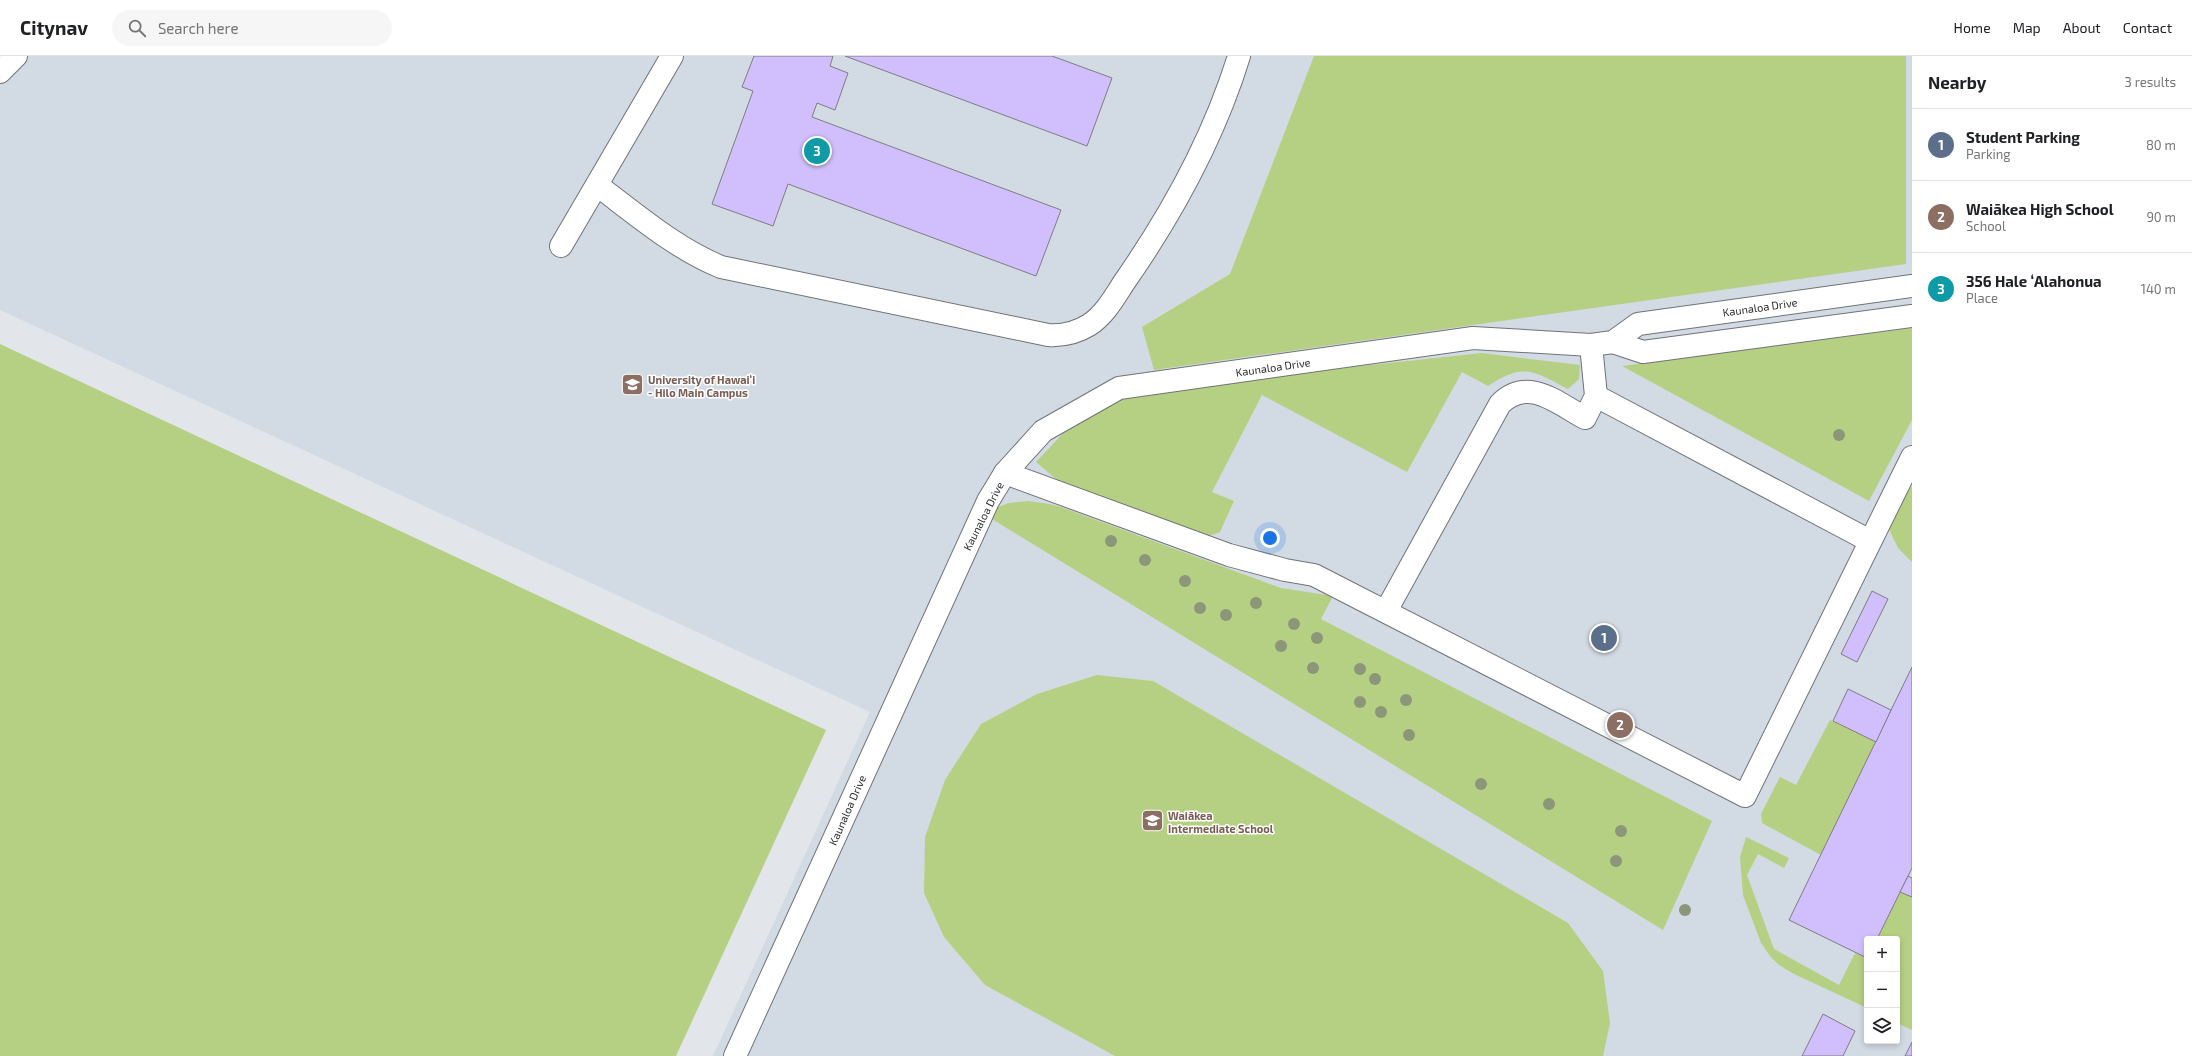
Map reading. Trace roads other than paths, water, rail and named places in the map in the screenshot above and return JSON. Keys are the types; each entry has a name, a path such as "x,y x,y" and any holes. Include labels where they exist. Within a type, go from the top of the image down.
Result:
{"street":[{"path":"0,72 16,56"},
{"path":"561,246 672,56"},
{"path":"598,185 672,242 688,252 721,267 1048,335 1069,334 1089,326 1104,311 1154,239 1197,162 1231,81 1239,56"},
{"name":"Kaunaloa Drive","path":"1613,342 1638,324 1912,286"},
{"name":"Kaunaloa Drive","path":"735,1056 988,501 1005,473 1043,431 1120,388 1473,338 1591,345 1613,342 1643,352 1912,316"},
{"path":"1386,611 1500,404 1512,394 1530,391 1538,393 1585,418 1596,396 1591,345"},
{"path":"1596,396 1870,540"},
{"path":"1005,473 1229,555 1285,570 1314,575 1745,796 1912,457"}],"place":[{"name":"356 Hale ʻAlahonua","path":"817,151"},
{"name":"University of Hawaiʻi - Hilo Main Campus","path":"633,385"},
{"name":"Student Parking","path":"1604,638"},
{"name":"Waiākea High School","path":"1620,725"},
{"name":"Waiākea Intermediate School","path":"1153,821"}]}
